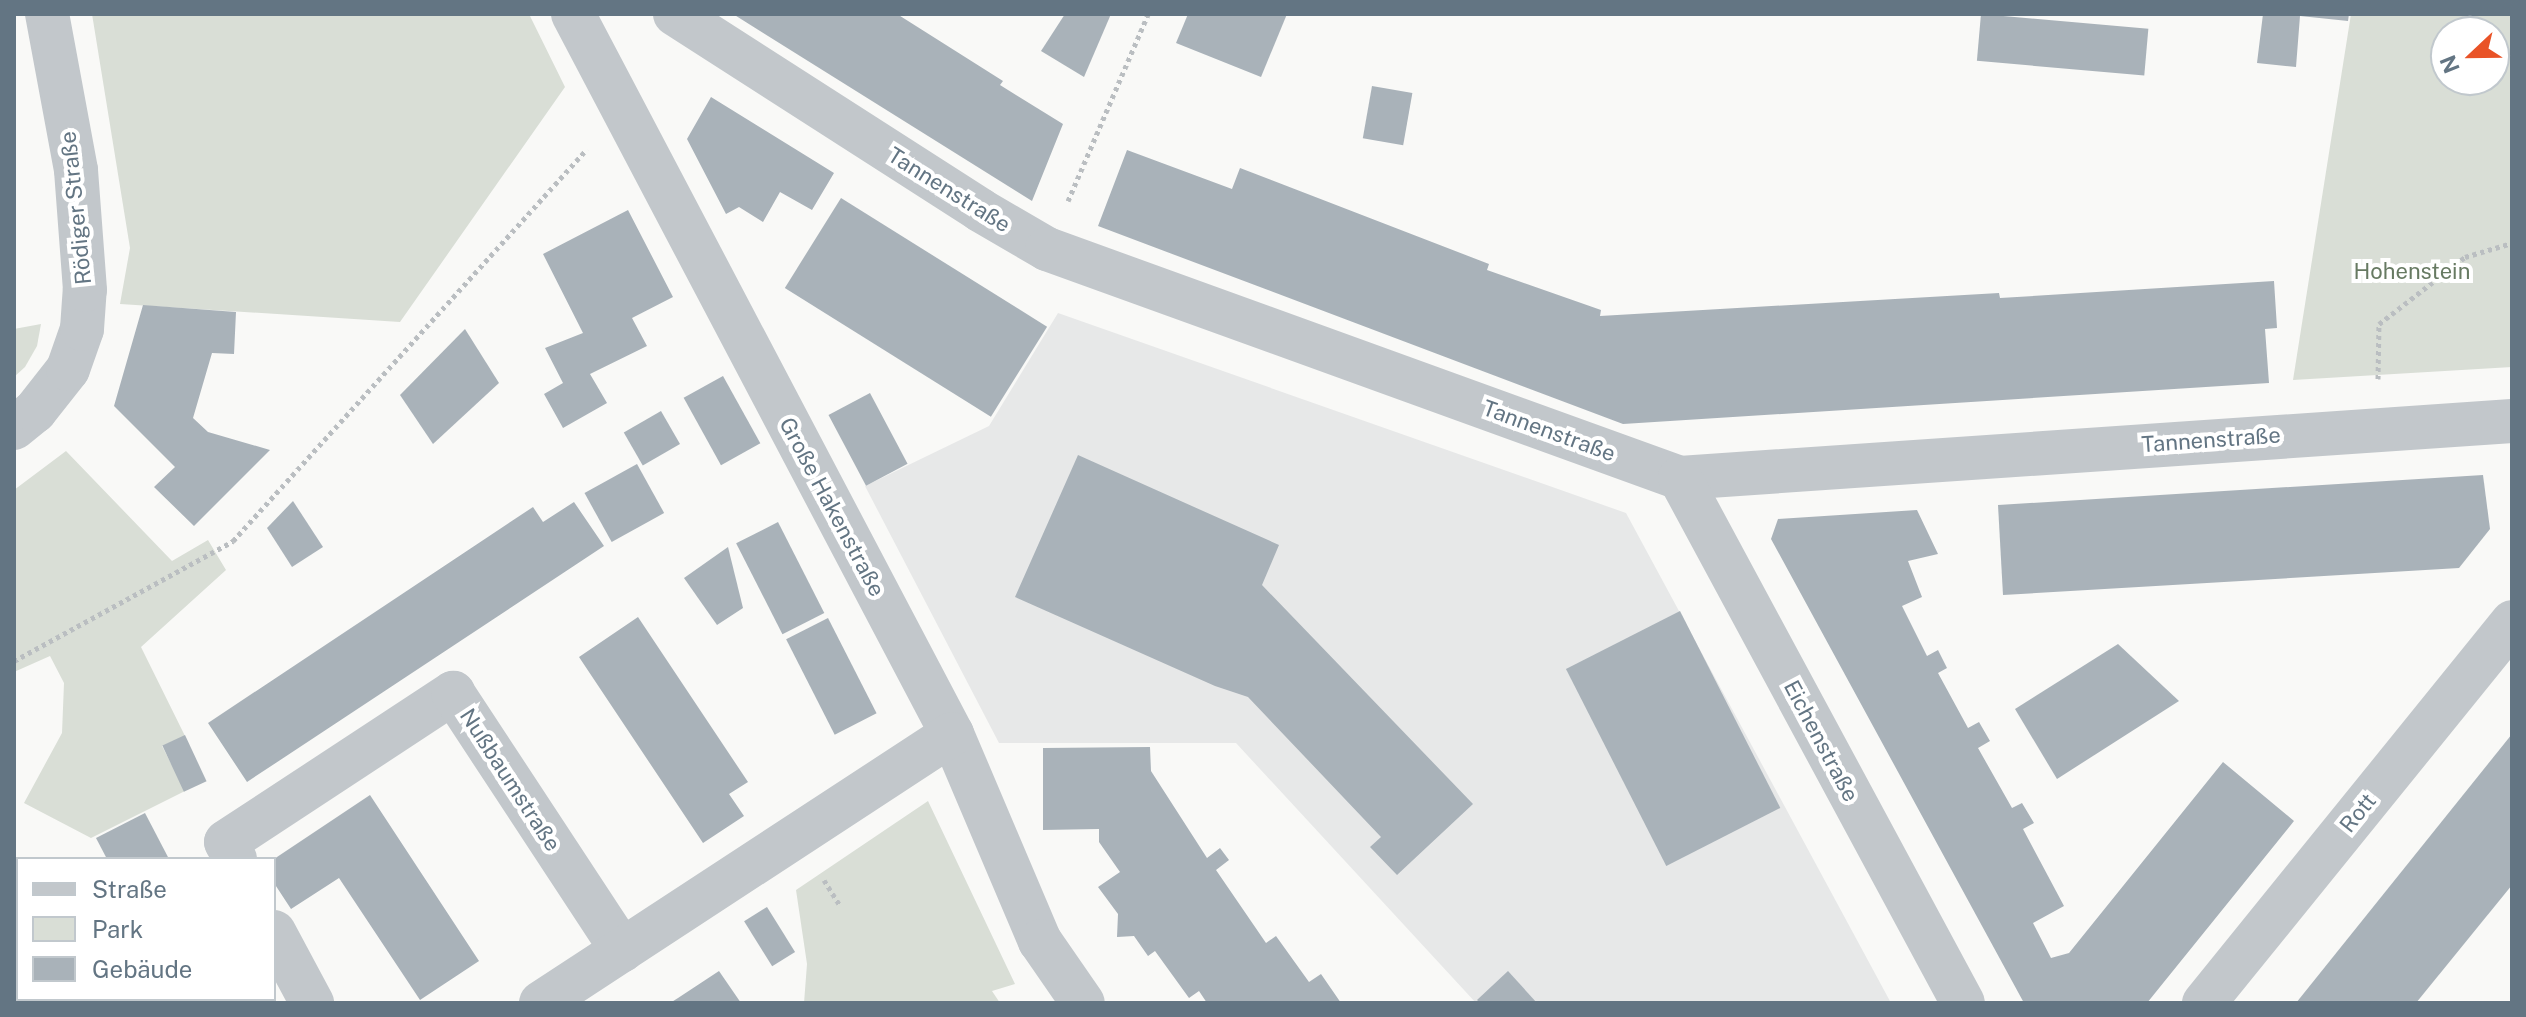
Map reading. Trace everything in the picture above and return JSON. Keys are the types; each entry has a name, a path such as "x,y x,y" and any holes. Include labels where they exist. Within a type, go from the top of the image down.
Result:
{"street":[{"name":"Rödiger Straße","path":"14,428 35,411 68,369 82,329 82,225 76,170 47,14"},
{"name":"Große Hakenstraße","path":"573,14 952,734 1040,941 1083,1003"},
{"name":"Tannenstraße","path":"675,14 980,210 1047,249 1680,478 2512,421"},
{"name":"Eichenstraße","path":"1680,478 1963,1003"},
{"name":"Rott","path":"2204,1003 2512,622"},
{"name":"Nußbaumstraße","path":"234,857 226,842 453,693 622,950"},
{"path":"541,1003 952,734"},
{"path":"276,936 312,1003"}],"path":[{"path":"1047,249 1148,14"},
{"path":"14,661 233,541 622,110"},
{"path":"2377,428 2379,324 2465,257 2512,243"}],"shaded area":[{"path":"1058,313 1626,513 1891,1003 1476,1003 1236,743 999,743 865,486 989,426"}],"green space":[{"path":"92,14 529,14 565,87 400,322 120,304 130,248"},
{"name":"Hohenstein","path":"2351,14 2512,14 2512,367 2293,380"},
{"path":"41,324 37,346 25,367 14,377 14,329"},
{"path":"66,451 172,561 208,540 226,570 141,647 185,736 162,746 185,791 91,838 24,803 62,733 64,683 50,656 14,672 14,490"},
{"path":"928,801 1015,984 992,991 1000,1003 804,1003 807,964 796,890"}],"building":[{"path":"733,14 897,14 1003,81 1000,85 1063,124 1032,201"},
{"path":"1065,14 1111,14 1084,77 1041,51"},
{"path":"1188,14 1287,14 1261,77 1176,43"},
{"path":"1981,14 2148,29 2144,75 1977,61"},
{"path":"2263,14 2349,14 2348,21 2300,16 2296,67 2257,63"},
{"path":"1372,86 1412,93 1403,145 1363,138"},
{"path":"711,97 834,173 812,210 780,192 763,222 739,207 726,214 687,139"},
{"path":"1127,150 1232,189 1240,168 1489,264 1487,270 1601,310 1600,316 1999,293 2000,298 2274,281 2277,328 2265,329 2269,383 1623,424 1098,226"},
{"path":"841,198 1047,327 991,417 785,288"},
{"path":"628,210 673,297 632,318 647,346 590,374 607,403 563,428 544,394 563,383 545,348 583,333 543,254"},
{"path":"143,305 236,312 234,354 212,353 193,418 208,432 270,450 194,526 154,487 175,467 114,406"},
{"path":"465,329 499,383 433,444 400,395"},
{"path":"723,376 760,443 721,465 684,398"},
{"path":"870,393 908,464 866,486 829,415"},
{"path":"661,411 680,444 643,465 624,433"},
{"path":"1078,455 1279,545 1262,585 1473,804 1397,875 1370,847 1381,837 1248,697 1215,686 1015,597"},
{"path":"637,464 664,513 612,542 585,493"},
{"path":"2483,475 2490,529 2459,568 2003,595 1998,505"},
{"path":"293,501 323,547 292,567 267,528"},
{"path":"574,502 604,546 247,782 208,723 533,507 543,522"},
{"path":"1917,510 1938,554 1908,561 1922,597 1902,606 1927,656 1938,650 1947,668 1938,673 1968,728 1979,722 1990,741 1978,748 2012,808 2022,803 2034,823 2023,829 2064,906 2033,923 2051,958 2069,953 2223,762 2294,821 2147,1003 2024,1003 1771,539 1778,519"},
{"path":"778,522 824,613 782,634 736,543"},
{"path":"728,547 743,608 717,625 684,578"},
{"path":"1680,611 1780,808 1666,866 1566,669"},
{"path":"638,617 748,782 729,794 744,816 703,843 579,657"},
{"path":"828,618 877,713 835,735 786,639"},
{"path":"2118,644 2179,701 2057,779 2015,709"},
{"path":"2512,734 2512,885 2416,1003 2296,1003"},
{"path":"185,735 207,781 184,792 162,746"},
{"path":"1150,747 1151,771 1207,858 1220,848 1229,860 1216,870 1266,943 1276,936 1309,982 1321,974 1341,1003 1207,1003 1199,991 1189,998 1155,951 1148,956 1134,936 1117,937 1118,914 1098,887 1120,872 1099,842 1099,829 1043,830 1043,748"},
{"path":"370,795 479,961 420,1000 339,878 291,909 276,886 276,858"},
{"path":"145,813 168,857 106,857 96,838"},
{"path":"767,907 795,952 772,966 744,921"},
{"path":"719,971 741,1003 670,1003 678,998"},
{"path":"1508,971 1537,1003 1480,1003 1477,1000"},
{"path":"112,1001 197,1001 197,1003"}]}
